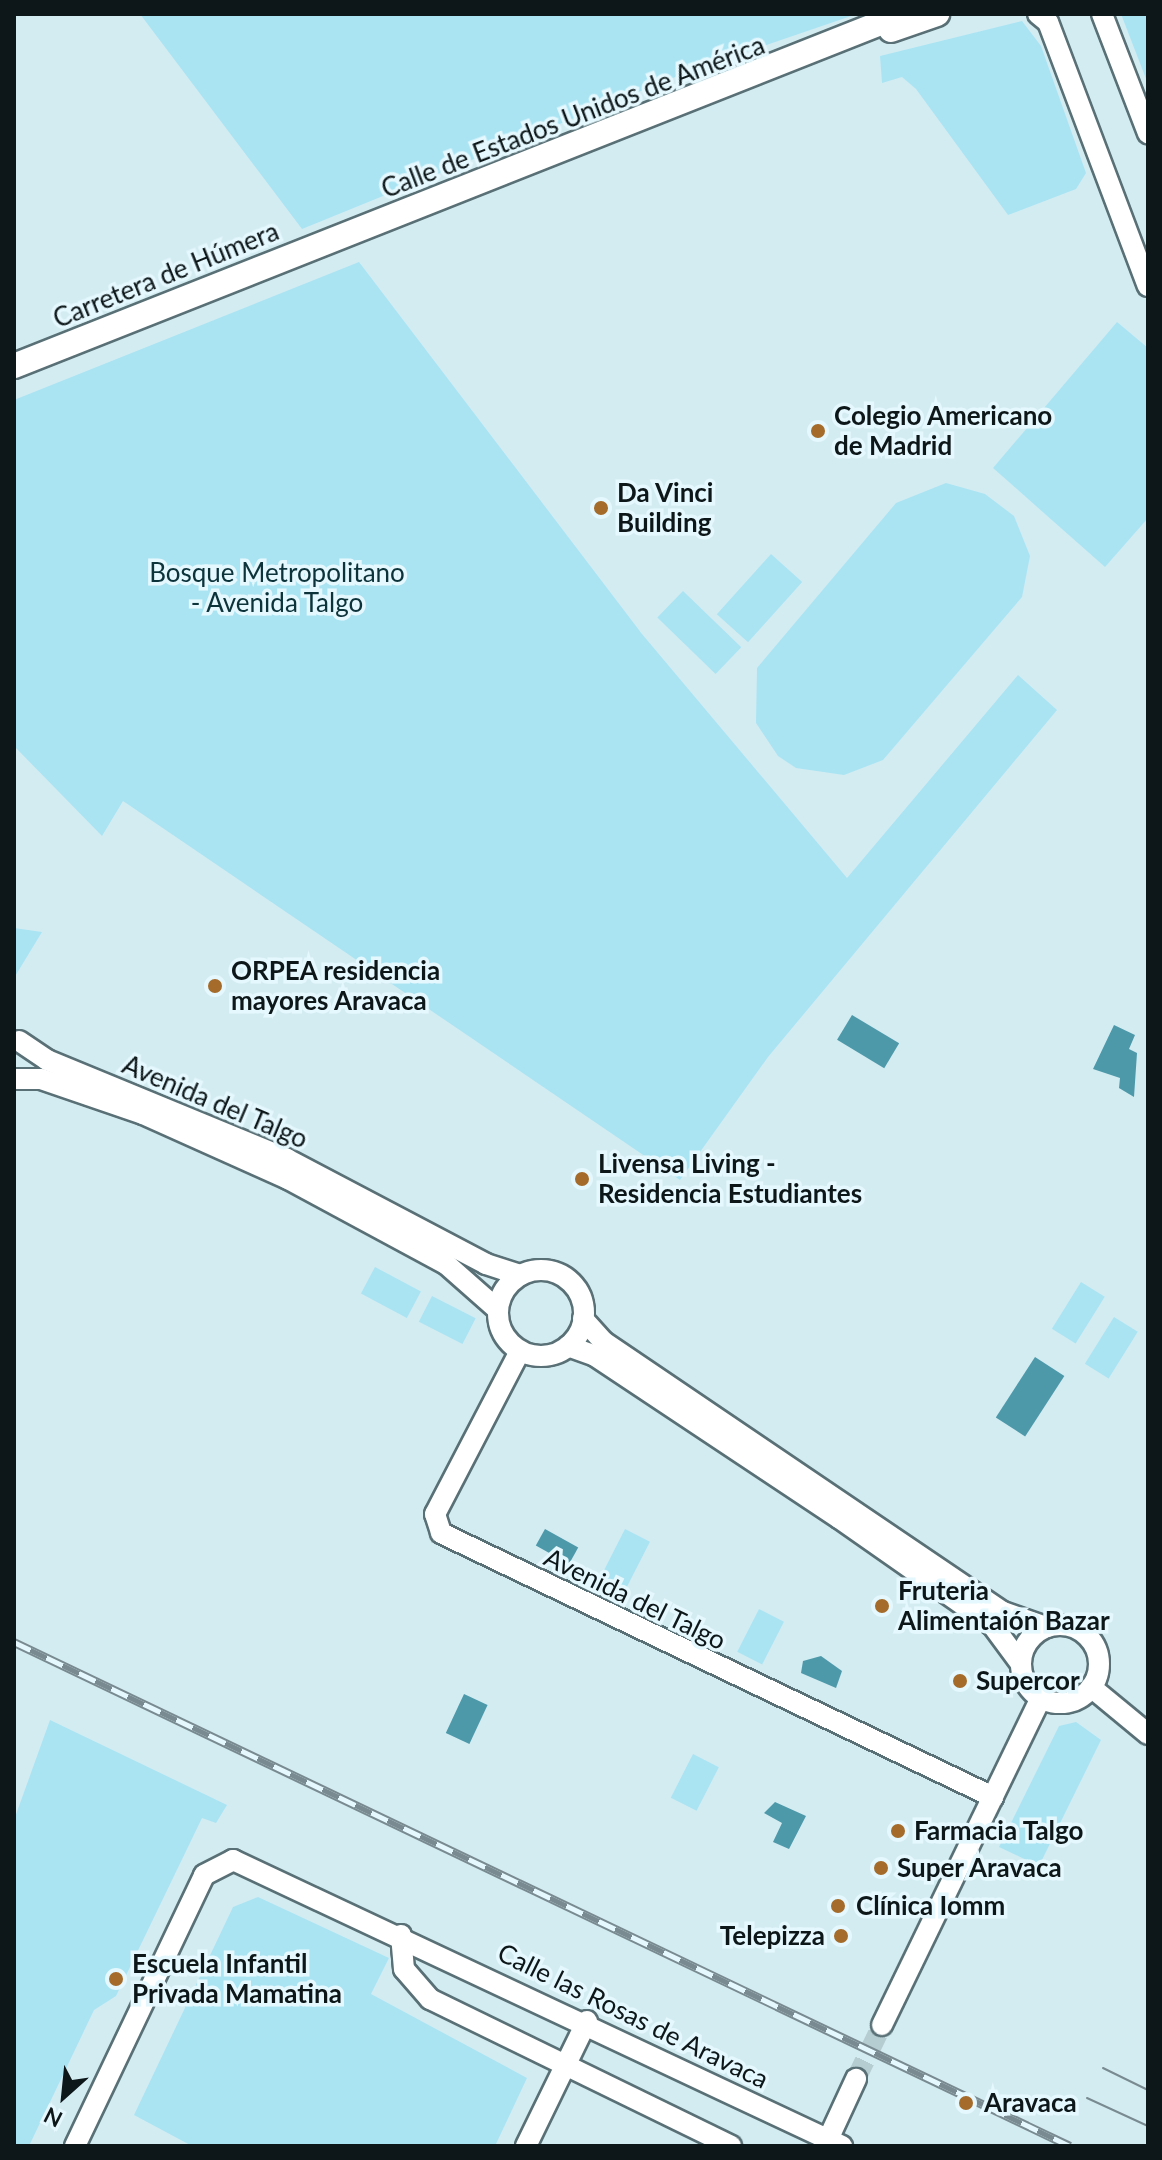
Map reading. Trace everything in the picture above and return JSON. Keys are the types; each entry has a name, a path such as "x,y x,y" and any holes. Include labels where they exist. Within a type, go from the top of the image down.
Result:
{"main road":[{"name":"Calle de Estados Unidos de América","path":"827,49 903,14"},
{"name":"Calle de Estados Unidos de América","path":"339,238 827,49 937,14"},
{"name":"Carretera de Húmera","path":"14,366 339,238"}],"street":[{"path":"1038,14 1048,22 1148,286"},
{"path":"1102,14 1148,133"},
{"path":"14,1069 16,1034"},
{"name":"Avenida del Talgo","path":"16,1034 47,1060 287,1159 486,1264 520,1275"},
{"name":"Avenida del Talgo","path":"14,1079 41,1079 143,1114 288,1179 446,1264 497,1309"},
{"path":"583,1319 568,1346 545,1356 520,1351 502,1333 497,1309 520,1275 542,1270 564,1277 580,1295 583,1319 604,1342 1003,1612 1046,1627 1072,1627 1093,1643 1098,1669 1091,1687 1067,1702 1041,1698"},
{"path":"568,1346 607,1364 851,1526 993,1626 1041,1698"},
{"name":"Avenida del Talgo","path":"520,1351 435,1514 441,1533 993,1797"},
{"path":"1021,1664 1027,1642 1046,1627"},
{"path":"1091,1687 1148,1734"},
{"path":"882,2025 1041,1698"},
{"name":"Calle las Rosas de Aravaca","path":"75,2146 204,1875 222,1862 243,1861 587,2021 832,2144"},
{"path":"401,1935 404,1969 430,1999 731,2146"},
{"path":"526,2146 587,2021"},
{"path":"832,2144 856,2079"}],"green space":[{"path":"140,14 857,14 690,71 302,229"},
{"path":"1121,14 1148,14 1148,84"},
{"path":"1022,21 1041,46 1086,173 1076,189 1008,215 916,89 902,77 882,83 880,56"},
{"name":"Bosque Metropolitano - Avenida Talgo","path":"359,262 642,634 847,878 1018,675 1057,710 768,1057 680,1180 123,801 102,836 14,746 14,400"},
{"path":"1117,322 1148,348 1148,518 1105,567 993,468"},
{"path":"946,483 985,494 1014,516 1030,556 1022,597 883,760 844,775 796,768 778,756 756,723 757,668 896,503"},
{"path":"771,554 802,582 748,642 717,614"},
{"path":"683,591 741,647 716,674 657,618"},
{"path":"14,928 42,932 14,978"},
{"path":"375,1267 421,1291 407,1318 361,1293"},
{"path":"1081,1282 1105,1297 1076,1343 1052,1329"},
{"path":"432,1296 476,1318 462,1344 419,1322"},
{"path":"1114,1317 1138,1332 1109,1378 1085,1364"},
{"path":"625,1529 650,1542 625,1592 600,1579"},
{"path":"759,1609 784,1622 762,1664 737,1652"},
{"path":"50,1720 227,1805 216,1823 202,1818 116,1996 94,2010 29,2146 14,2146 14,1820"},
{"path":"1076,1722 1101,1740 1039,1866 999,1847 1059,1726"},
{"path":"693,1754 719,1767 697,1811 671,1798"},
{"path":"258,1897 389,1958 371,1994 527,2078 495,2146 192,2146 134,2115 233,1907"}],"shaded area":[{"path":"852,1015 899,1043 884,1068 837,1040"},
{"path":"1114,1025 1135,1035 1129,1049 1137,1053 1134,1097 1119,1088 1120,1078 1093,1069"},
{"path":"1035,1357 1064,1376 1025,1436 996,1417"},
{"path":"545,1529 578,1547 569,1564 536,1546"},
{"path":"821,1656 842,1671 836,1688 801,1673 803,1661"},
{"path":"464,1694 488,1705 469,1744 446,1733"},
{"path":"775,1802 806,1816 789,1849 773,1842 782,1823 764,1813"}],"tunnel":[{"path":"856,2079 882,2025"}],"tram line":[{"path":"1103,2068 1148,2090"},
{"path":"1087,2098 1148,2126"}],"railway":[{"path":"14,1642 1070,2146"}],"place":[{"name":"Colegio Americano de Madrid","path":"818,431"},
{"name":"Da Vinci Building","path":"601,508"},
{"name":"ORPEA residencia mayores Aravaca","path":"215,986"},
{"name":"Livensa Living - Residencia Estudiantes","path":"582,1179"},
{"name":"Fruteria Alimentaión Bazar","path":"882,1606"},
{"name":"Supercor","path":"960,1681"},
{"name":"Farmacia Talgo","path":"898,1831"},
{"name":"Super Aravaca","path":"881,1868"},
{"name":"Clínica Iomm","path":"838,1906"},
{"name":"Telepizza","path":"841,1936"},
{"name":"Escuela Infantil Privada Mamatina","path":"116,1979"},
{"name":"Aravaca","path":"966,2103"}]}
